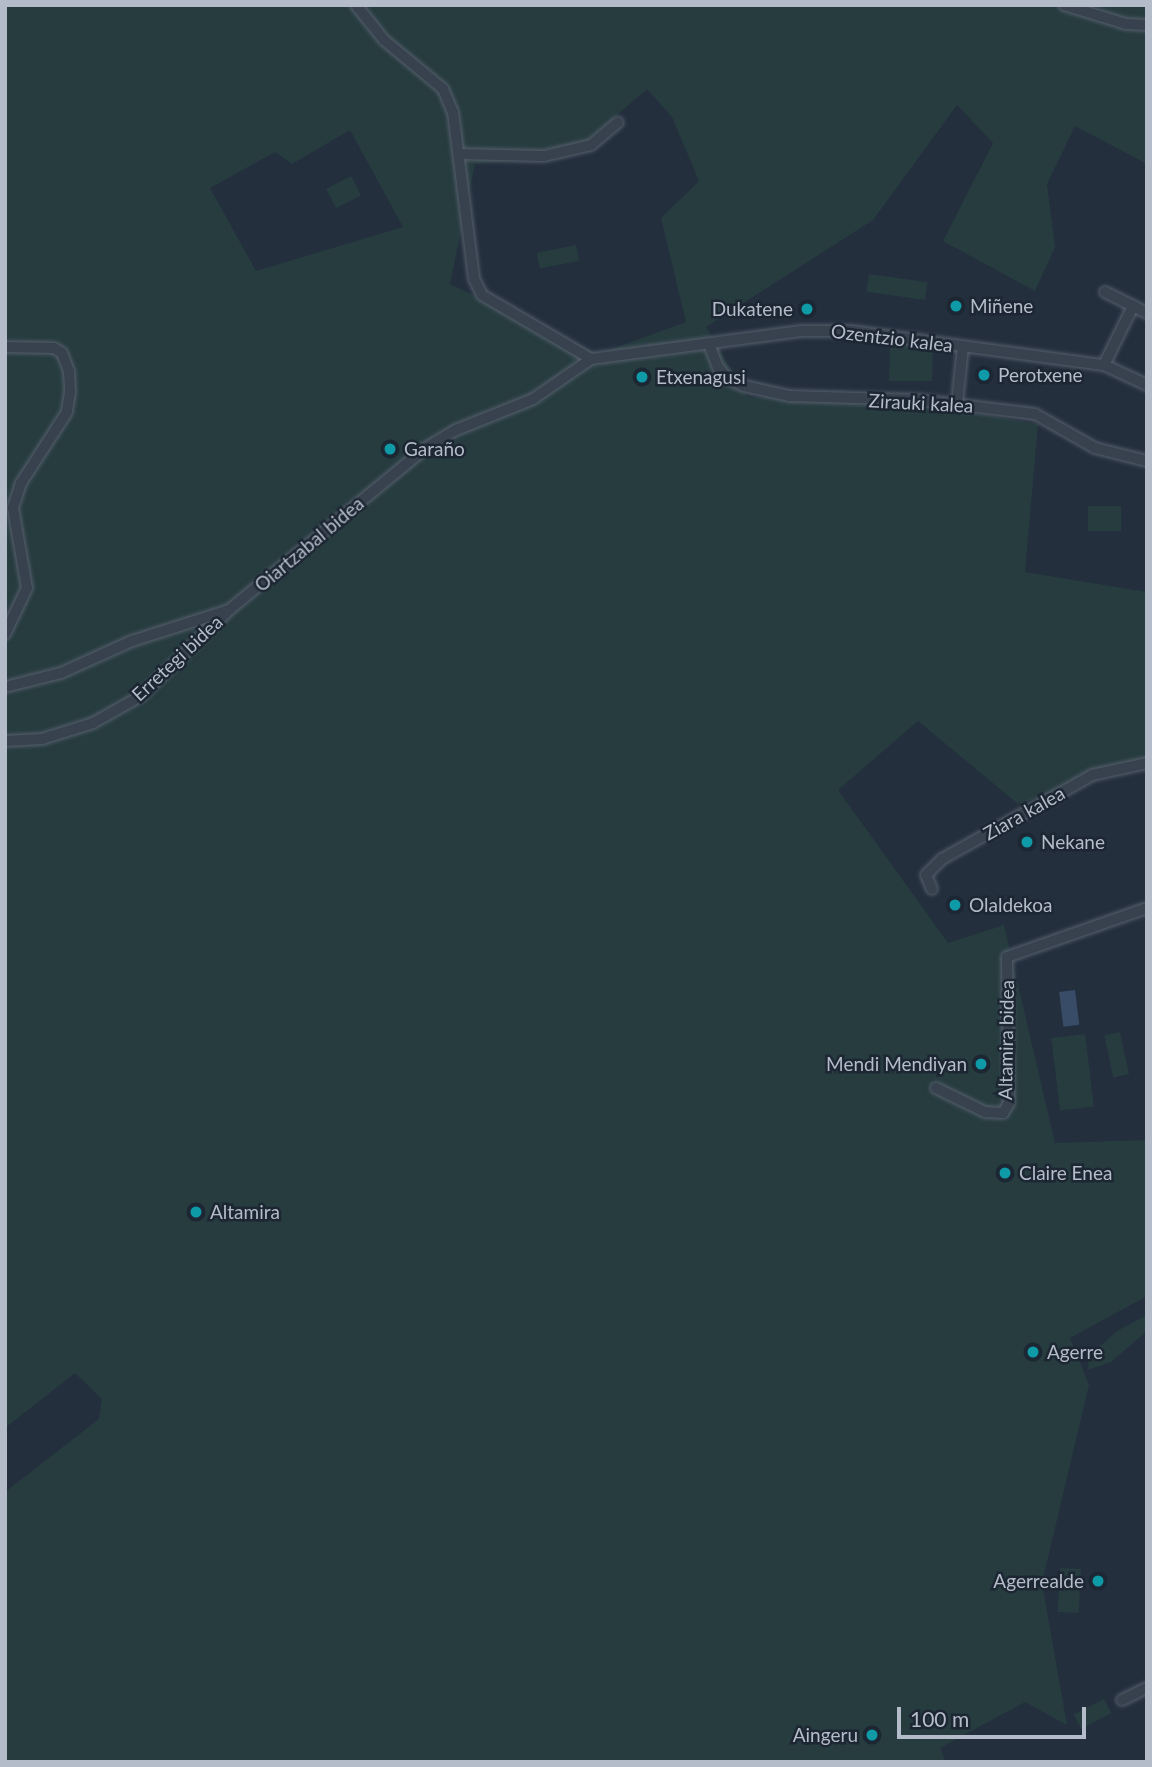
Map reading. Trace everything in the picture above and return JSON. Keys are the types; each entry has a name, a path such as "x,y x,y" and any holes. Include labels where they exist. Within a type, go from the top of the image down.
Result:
{"street":[{"path":"356,5 384,40 443,89 453,112 474,279 482,295 591,359"},
{"path":"1064,5 1126,24 1147,25"},
{"path":"459,154 544,156 592,145 618,122"},
{"path":"1104,292 1147,313"},
{"path":"1104,365 1133,306"},
{"name":"Ozentzio kalea","path":"591,359 828,330 1104,365 1147,385"},
{"name":"Zirauki kalea","path":"709,344 718,367 728,379 744,387 810,398 957,404 1035,414 1096,448 1147,461"},
{"path":"5,347 54,348 62,354 70,392 66,412 21,483 13,508 27,588 5,634"},
{"path":"957,404 963,347"},
{"name":"Oiartzabal bidea","path":"5,687 61,673 132,641 229,610 424,449 456,430 533,399 591,359"},
{"name":"Erretegi bidea","path":"5,741 42,739 93,723 141,696 229,610"},
{"name":"Ziara kalea","path":"932,889 926,875 942,859 1092,775 1147,763"},
{"name":"Altamira bidea","path":"936,1088 985,1112 1003,1113 1009,1102 1007,957 1147,908"},
{"path":"1122,1700 1147,1688"}],"green space":[{"path":"5,5 1147,5 1147,164 1075,126 1047,184 1055,247 1035,291 943,241 993,143 957,105 873,220 706,327 747,397 892,400 1038,424 1025,572 1147,592 1147,765 1018,804 918,721 838,790 948,943 1004,925 1055,1143 1147,1140 1147,1296 1070,1338 1089,1385 1042,1583 1067,1725 1025,1702 940,1748 946,1762 5,1762 5,1492 99,1419 102,1399 75,1373 5,1428","holes":["647,89 672,117 699,181 661,218 686,322 598,354 450,284 475,164 570,156","350,130 403,227 256,271 210,188 275,152 292,164"]},
{"path":"351,176 361,196 336,208 326,189"},
{"path":"576,245 579,261 540,268 537,253"},
{"path":"869,274 927,282 925,300 866,292"},
{"path":"890,342 933,348 932,381 889,381"},
{"path":"1088,506 1121,506 1121,531 1088,531"},
{"path":"1120,1032 1129,1074 1113,1077 1104,1035"},
{"path":"1085,1034 1094,1106 1060,1111 1051,1038"},
{"path":"1147,1315 1147,1331 1111,1362 1088,1370 1089,1356 1117,1331"},
{"path":"1060,1568 1081,1569 1079,1613 1058,1612"},
{"path":"1104,1699 1111,1713 1081,1729 1074,1714"}],"water":[{"path":"1075,990 1079,1025 1063,1027 1059,992"}],"place":[{"name":"Miñene","path":"956,306"},
{"name":"Dukatene","path":"807,309"},
{"name":"Perotxene","path":"984,375"},
{"name":"Etxenagusi","path":"642,377"},
{"name":"Garaño","path":"390,449"},
{"name":"Nekane","path":"1027,842"},
{"name":"Olaldekoa","path":"955,905"},
{"name":"Mendi Mendiyan","path":"981,1064"},
{"name":"Claire Enea","path":"1005,1173"},
{"name":"Altamira","path":"196,1212"},
{"name":"Agerre","path":"1033,1352"},
{"name":"Agerrealde","path":"1098,1581"},
{"name":"Aingeru","path":"872,1735"}]}
